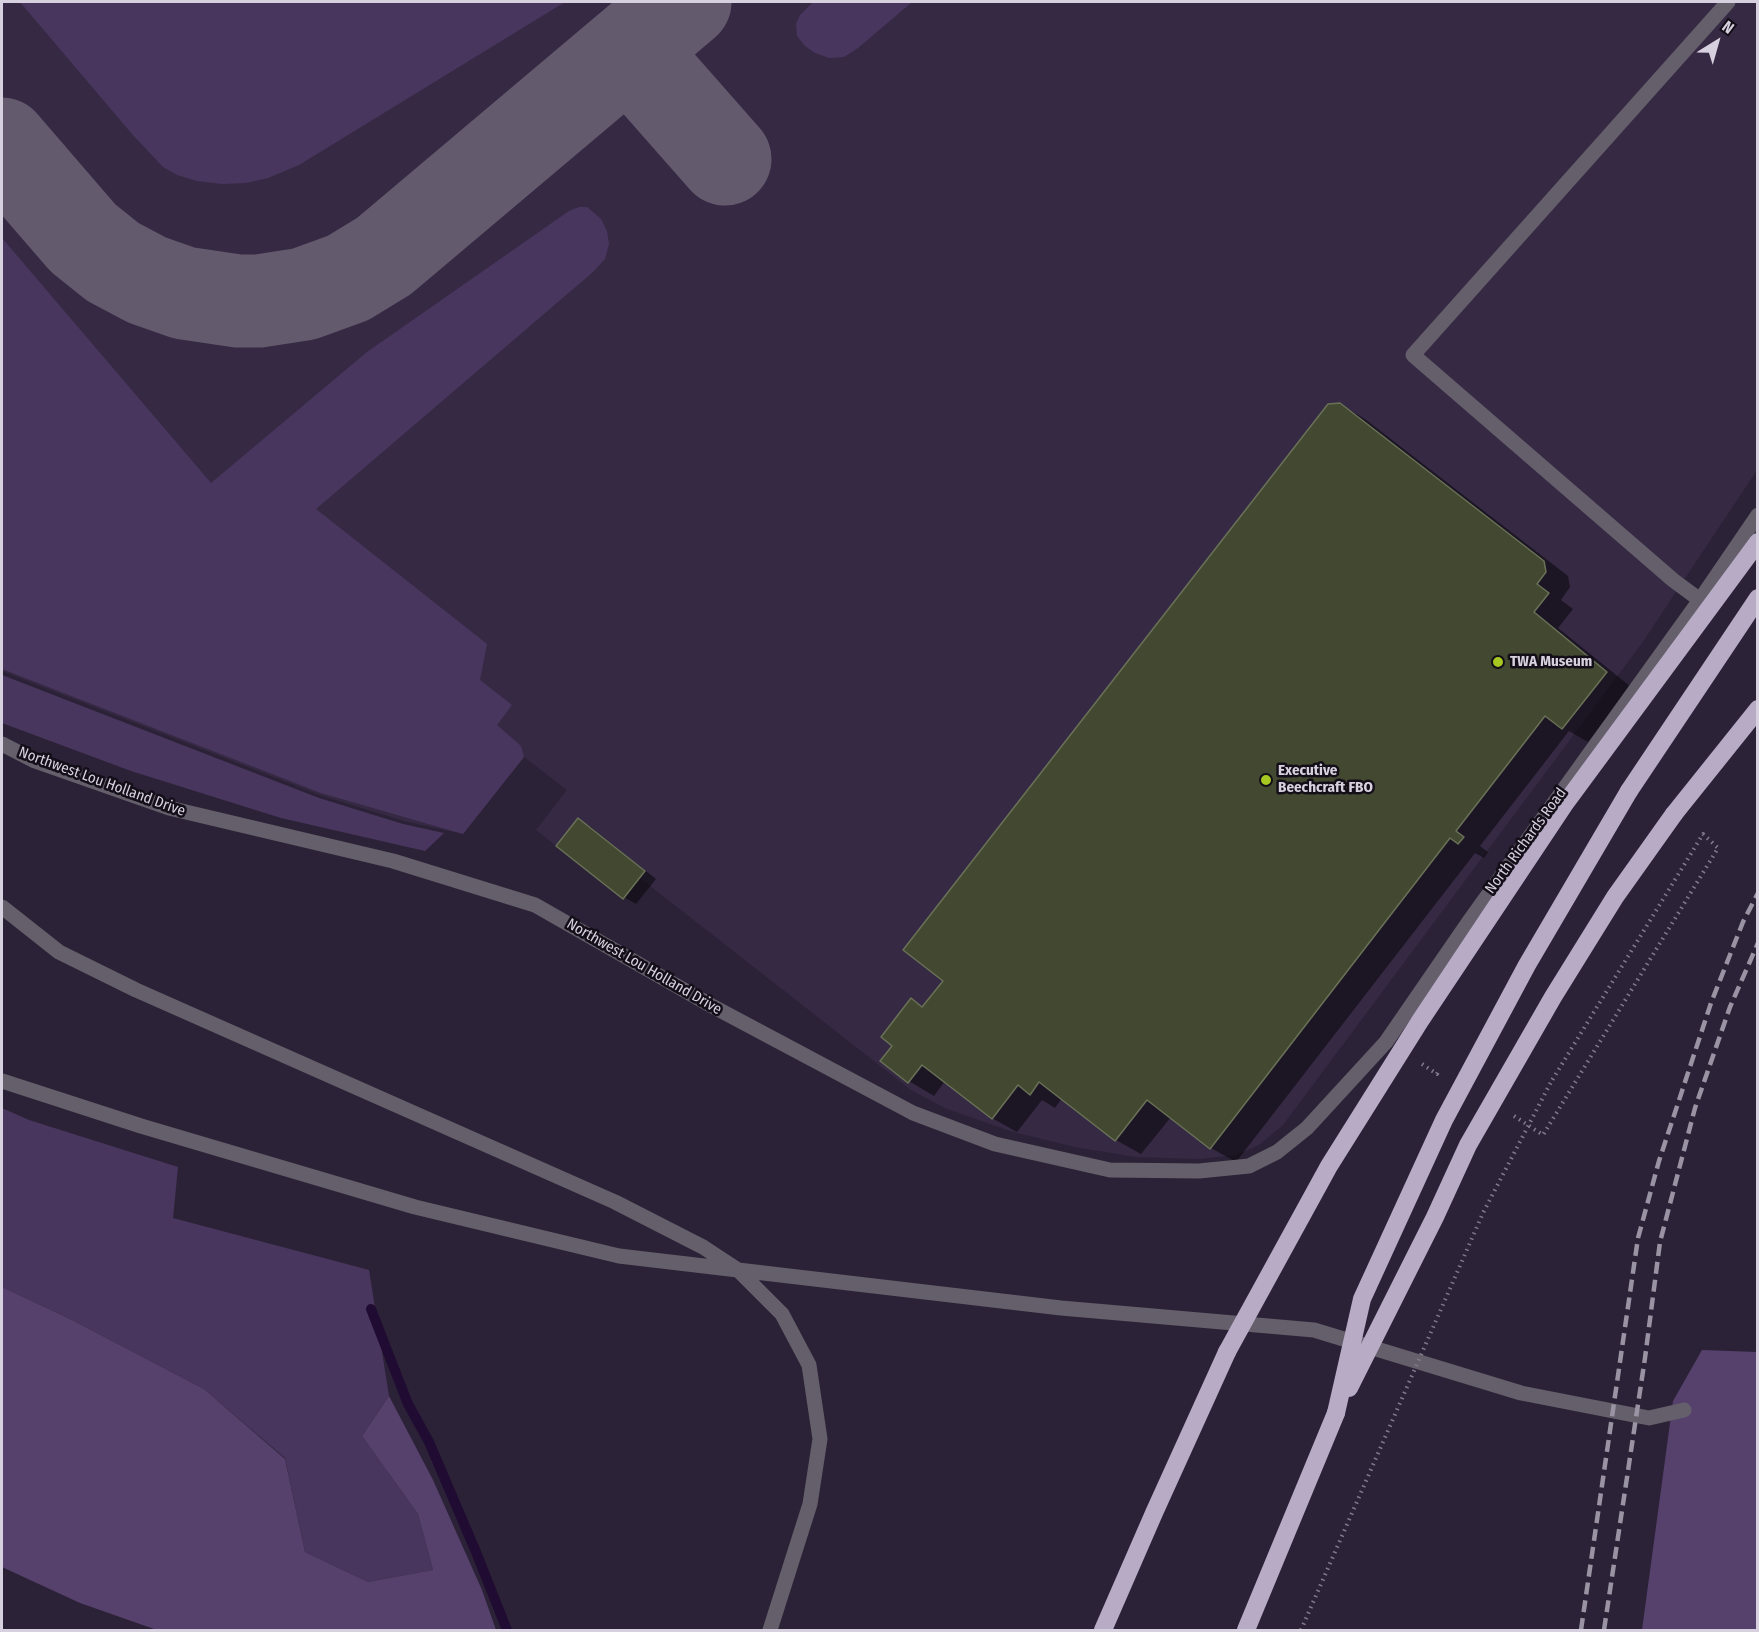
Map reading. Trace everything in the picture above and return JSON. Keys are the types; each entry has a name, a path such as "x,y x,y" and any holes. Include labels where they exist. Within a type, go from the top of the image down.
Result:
{"highway":[{"path":"1103,1630 1227,1352 1329,1166 1420,1021 1564,805 1758,542"},
{"path":"1336,1413 1362,1299 1444,1120 1527,965 1629,791 1758,598"},
{"path":"1245,1630 1336,1413 1435,1217 1468,1145 1553,997 1615,897 1674,814 1758,709"}],"street":[{"path":"1700,600 1673,580 1413,355 1728,2"},
{"name":"North Richards Road","path":"1277,1152 1307,1128 1386,1042 1476,911 1700,600 1758,515"},
{"name":"Northwest Lou Holland Drive","path":"2,744 35,761 169,808 393,861 535,905 712,1006 914,1113 995,1144 1110,1170 1199,1171 1248,1166 1277,1152"},
{"path":"2,907 59,952 97,971 146,995 615,1202 703,1247 738,1270 782,1314 809,1365 820,1439 810,1504 770,1630"},
{"path":"2,1081 141,1126 415,1207 619,1256 1061,1308 1314,1330 1521,1393 1649,1418 1684,1410"}],"path":[{"path":"1301,1630 1483,1213 1551,1082 1703,834"}],"shaded area":[{"path":"2,2 1757,2 1757,470 1642,643 1283,1125 1259,1145 1236,1155 1199,1159 1136,1157 1075,1147 1013,1132 945,1108 911,1090 640,878 623,899 536,830 567,790 524,757 463,834 404,821 320,795 2,671"},
{"path":"20,2 565,2 299,165 268,178 246,183 222,184 197,181 177,175 163,167 132,134"},
{"path":"813,2 912,2 858,48 844,57 829,58 815,53 797,36 796,24 800,15"},
{"path":"587,207 601,219 607,231 609,244 605,259 593,272 316,509 487,644 480,680 512,705 497,725 521,746 524,757 463,834 321,793 2,669 2,238 211,483 367,352 569,211"},
{"path":"2,675 319,798 403,824 444,833 425,851 281,818 131,771 2,723"},
{"path":"2,1108 29,1120 178,1167 173,1218 369,1270 389,1396 362,1436 418,1514 433,1570 368,1582 305,1552 285,1458 204,1389 72,1320 2,1287"},
{"path":"2,1287 72,1320 204,1389 285,1459 305,1552 368,1582 433,1570 418,1514 362,1436 389,1396 433,1480 482,1590 496,1630 157,1630 80,1603 2,1567"},
{"path":"1702,1350 1757,1352 1757,1630 1642,1630 1673,1401"}],"building":[{"name":"Executive Beechcraft FBO","path":"1340,403 1544,561 1546,572 1537,584 1549,593 1534,612 1607,672 1562,729 1545,716 1456,831 1464,837 1458,844 1450,838 1210,1149 1147,1100 1115,1141 1039,1082 1030,1095 1018,1085 992,1119 922,1065 908,1083 880,1061 892,1046 881,1037 911,998 922,1007 943,981 903,950 1328,404"},
{"path":"578,818 645,871 623,899 556,846"}],"waterway":[{"path":"371,1309 408,1404 429,1442 507,1630"}],"taxiway":[{"path":"2,144 83,238 113,262 147,280 184,293 238,301 259,301 304,294 348,278 384,256 685,2"},
{"path":"629,50 725,159"}],"railway":[{"path":"1581,1630 1638,1238 1659,1161 1711,1003 1743,922 1758,893"},
{"path":"1604,1630 1660,1242 1695,1108 1730,1007 1758,943"}],"place":[{"name":"TWA Museum","path":"1498,662"},
{"name":"Executive Beechcraft FBO","path":"1266,780"}]}
